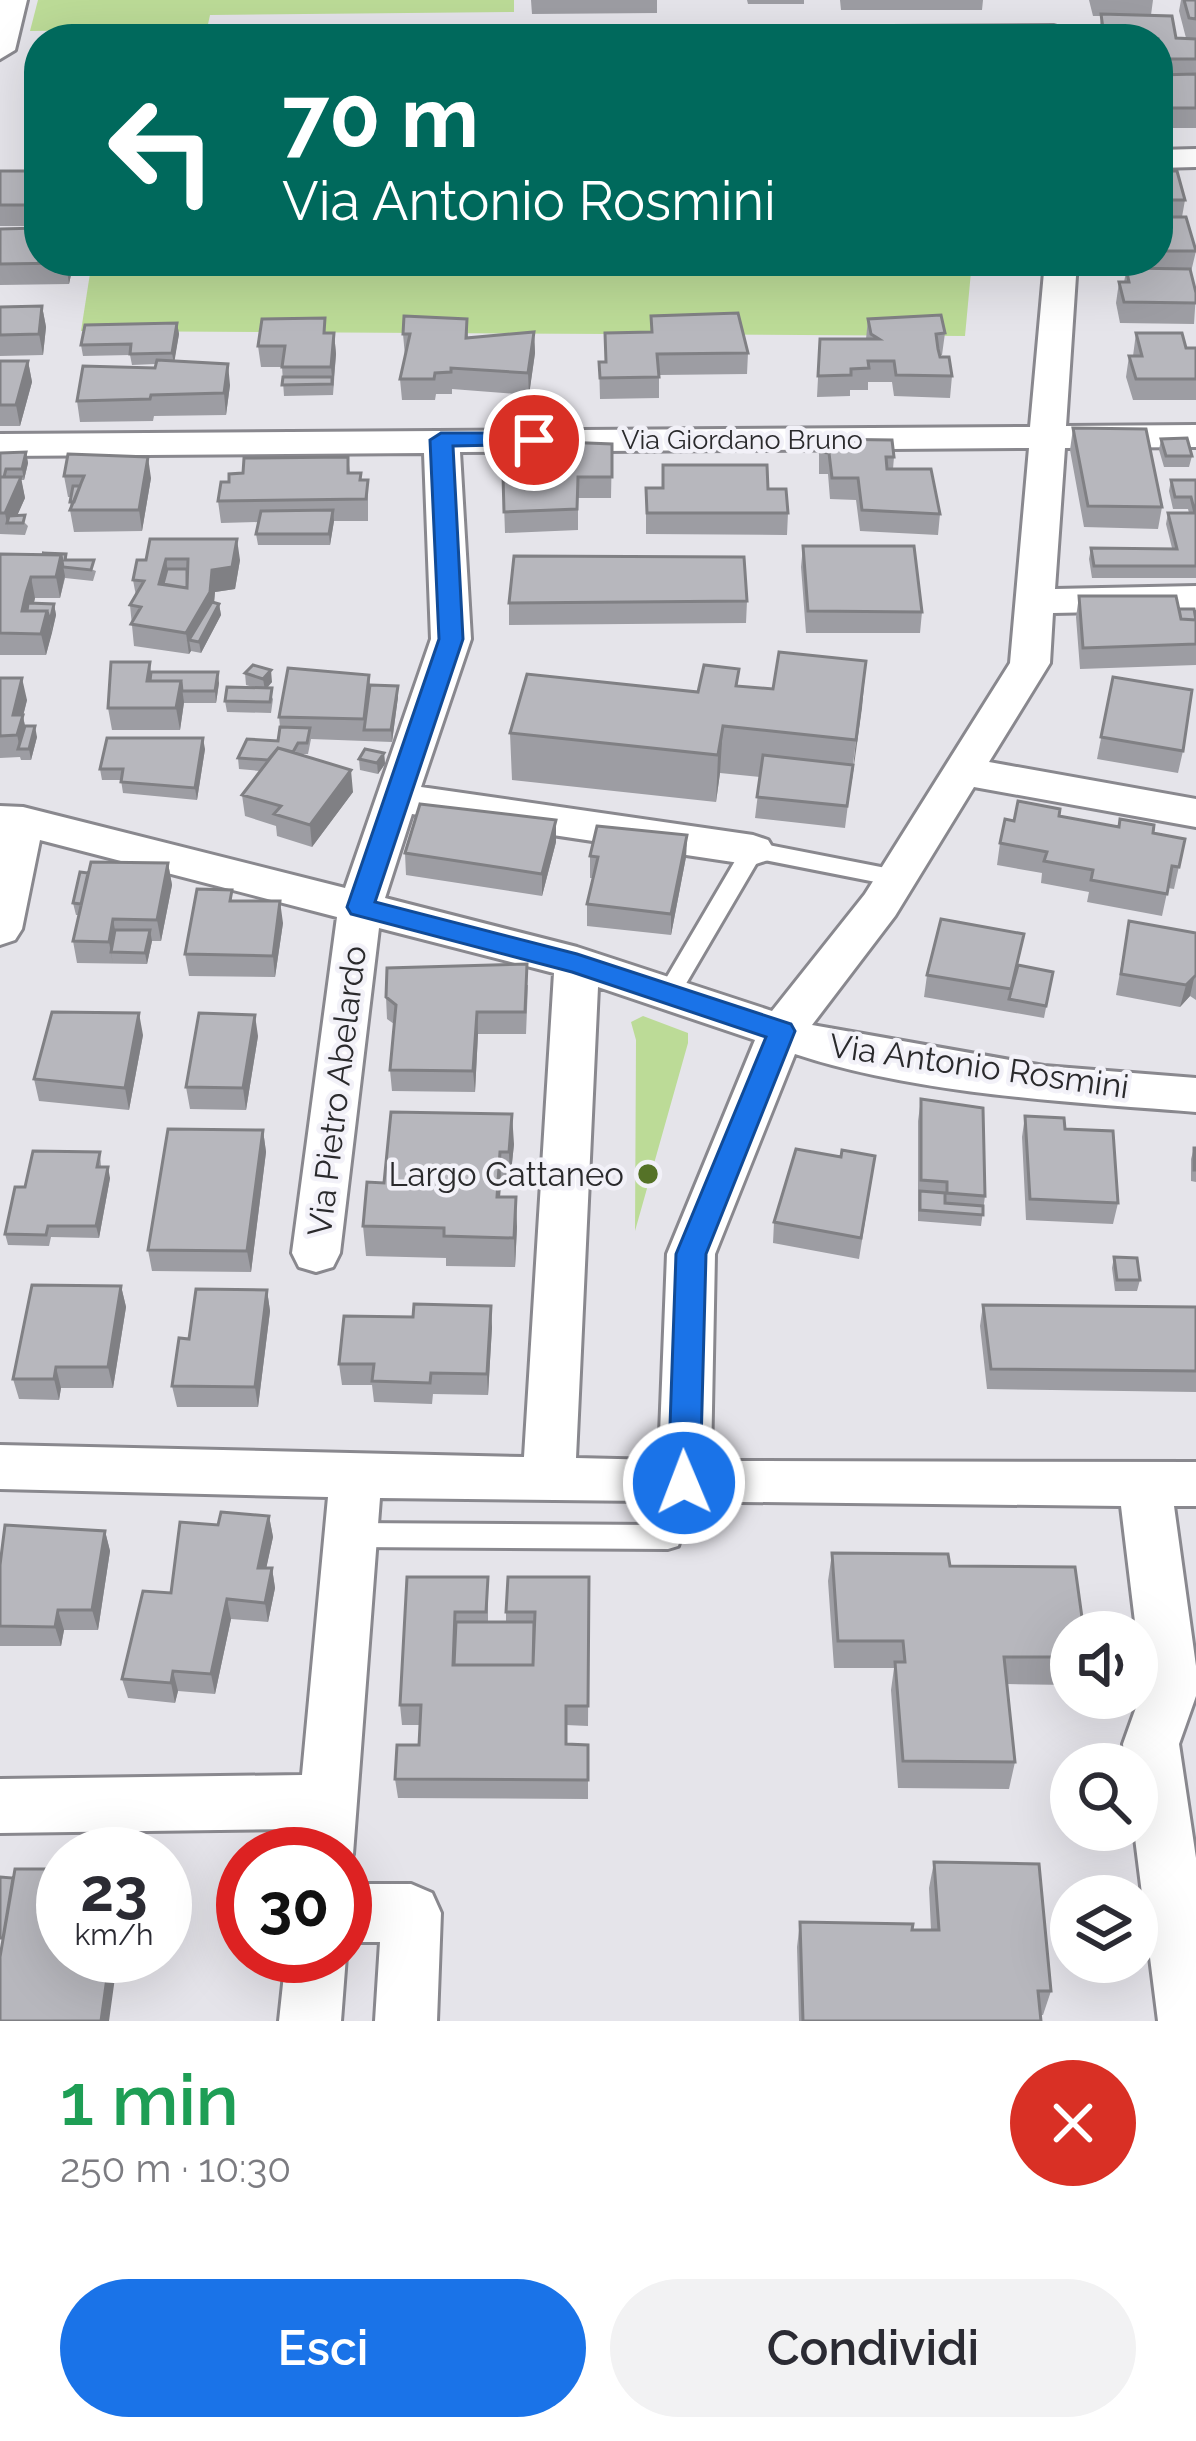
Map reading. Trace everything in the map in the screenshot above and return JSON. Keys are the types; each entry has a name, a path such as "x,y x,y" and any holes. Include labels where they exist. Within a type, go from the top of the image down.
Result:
{"street":[{"path":"1,46 14,0"},
{"path":"684,1483 691,1254 782,1031 896,878 1030,663 1059,276"},
{"name":"Via Giordano Bruno","path":"0,445 1196,436"},
{"name":"Via Pietro Abelardo","path":"316,1253 360,907 451,639 441,440"},
{"path":"1033,601 1196,598"},
{"path":"962,771 1196,814"},
{"path":"397,798 753,850"},
{"path":"0,929 12,820"},
{"name":"Via Antonio Rosmini","path":"12,820 577,963 830,1048 1044,1083 1196,1095"},
{"path":"549,1480 577,963"},
{"path":"0,1467 684,1483 1170,1484 1171,1688 1151,1744 1189,2021"},
{"path":"326,1827 356,1475"},
{"path":"0,1806 311,1827"},
{"path":"372,1913 411,1913 406,2021"},
{"path":"310,2021 314,1983"}],"lane":[{"path":"669,993 753,850 896,878"},
{"path":"351,1535 668,1537 684,1483"}],"green space":[{"path":"38,0 514,0 514,12 210,15 208,24 32,24"},
{"path":"90,276 971,276 965,336 81,331"},
{"path":"643,1016 688,1033 688,1043 635,1231 636,1040 631,1022"}],"building":[{"path":"1184,0 1196,0 1196,19 1189,18"},
{"path":"1101,14 1172,16 1176,38 1196,39 1196,59 1173,59 1173,24 1102,24"},
{"path":"1196,74 1196,108 1173,108 1173,75"},
{"path":"0,171 24,171 24,205 0,205"},
{"path":"1173,171 1177,171 1185,200 1173,200"},
{"path":"1173,217 1186,217 1196,251 1173,251"},
{"path":"24,228 24,264 0,264 0,229"},
{"path":"1173,269 1190,269 1196,303 1124,302 1119,282 1129,282 1128,276 1173,276"},
{"path":"42,306 39,334 0,335 0,307"},
{"path":"738,313 748,353 657,354 659,377 600,378 599,362 606,362 605,333 652,332 651,316"},
{"path":"941,315 945,333 936,334 938,349 940,357 949,357 952,376 896,375 894,361 868,361 869,368 851,369 851,375 818,376 820,339 879,339 871,334 868,319"},
{"path":"404,316 467,319 466,338 534,332 528,373 451,368 451,372 435,373 434,379 400,379 410,334 403,334"},
{"path":"325,318 324,333 334,333 331,367 282,367 285,346 258,346 262,319"},
{"path":"177,323 172,353 130,354 131,344 81,345 85,325"},
{"path":"1136,333 1182,333 1186,348 1196,348 1196,379 1136,379 1129,356 1142,356"},
{"path":"157,360 228,364 224,393 77,401 83,366 155,368"},
{"path":"0,361 28,361 16,405 0,405"},
{"path":"283,377 332,377 332,384 282,385"},
{"path":"1073,428 1146,429 1162,507 1088,506"},
{"path":"1187,438 1192,456 1166,456 1161,439"},
{"path":"819,439 892,440 894,457 886,457 887,469 931,469 940,514 862,510 858,478 832,478 829,453 820,452"},
{"path":"537,441 612,444 612,477 578,477 577,509 504,512 503,475 524,476 525,461 536,462"},
{"path":"26,452 22,469 6,469 0,477 0,453"},
{"path":"68,454 148,457 139,510 70,510 84,476 64,476"},
{"path":"348,457 348,473 361,473 360,480 368,480 366,499 218,501 221,482 229,482 229,474 243,473 244,458"},
{"path":"663,465 767,465 768,489 786,489 788,513 647,513 646,488 663,488"},
{"path":"0,477 21,477 5,513 0,513"},
{"path":"1171,480 1196,480 1196,566 1094,566 1091,548 1177,549 1168,513 1195,513 1191,497 1175,497"},
{"path":"333,510 329,534 256,534 261,511"},
{"path":"25,515 23,523 7,523 9,516"},
{"path":"150,539 237,539 232,567 212,570 210,592 186,633 131,624 141,607 130,605 144,581 133,580 137,560 146,560","holes":["166,559 188,559 187,588 159,584"]},
{"path":"803,546 914,546 922,612 808,611"},
{"path":"42,553 66,554 65,560 94,560 91,570 63,567 61,555"},
{"path":"0,554 61,555 56,577 31,577 26,593 22,611 47,611 41,634 0,633"},
{"path":"514,556 744,557 747,601 509,603"},
{"path":"167,569 187,569 187,588 163,584"},
{"path":"1079,596 1176,596 1181,619 1196,620 1196,644 1083,648"},
{"path":"212,602 219,604 199,642 189,640"},
{"path":"28,603 54,604 50,621 47,611 27,611"},
{"path":"1179,609 1194,609 1196,620 1181,619"},
{"path":"779,652 866,661 856,740 723,726 718,755 510,733 527,674 698,692 704,665 739,669 736,686 773,689"},
{"path":"111,662 150,662 147,681 181,681 176,708 108,708"},
{"path":"253,665 271,670 263,679 245,673"},
{"path":"288,668 369,675 364,719 279,717"},
{"path":"151,672 218,672 215,691 182,691 181,681 150,681"},
{"path":"1113,677 1192,690 1183,751 1101,737"},
{"path":"0,678 22,678 13,715 23,715 17,735 0,736"},
{"path":"370,685 398,686 391,730 364,730"},
{"path":"227,687 272,688 270,702 225,701"},
{"path":"25,726 35,726 29,749 18,749"},
{"path":"280,727 310,728 307,743 298,743 293,752 278,748 268,760 238,758 247,739 278,741"},
{"path":"107,738 203,738 195,788 121,782 123,769 100,769"},
{"path":"278,748 351,770 310,825 274,814 281,806 242,795"},
{"path":"365,749 384,753 377,763 359,759"},
{"path":"763,755 853,765 847,806 757,797"},
{"path":"1018,801 1060,809 1059,816 1119,827 1120,819 1154,825 1153,833 1185,839 1179,867 1172,866 1167,894 1091,880 1093,870 1044,861 1047,852 1000,843 1005,819 1014,821"},
{"path":"420,804 556,820 542,874 405,853"},
{"path":"597,826 687,835 671,914 587,904 598,857 590,856"},
{"path":"91,862 168,863 157,920 113,919 109,942 73,941"},
{"path":"80,872 88,873 81,904 73,903"},
{"path":"197,889 232,890 230,901 280,901 273,956 185,954"},
{"path":"941,919 1024,934 1011,989 927,975"},
{"path":"1129,921 1196,933 1196,975 1186,985 1121,974"},
{"path":"115,930 150,930 145,953 111,952"},
{"path":"527,964 525,1012 477,1012 473,1071 390,1070 396,1005 386,997 387,968"},
{"path":"1018,965 1053,972 1046,1006 1009,999"},
{"path":"52,1012 139,1013 125,1088 34,1079"},
{"path":"199,1013 255,1015 243,1088 186,1087"},
{"path":"921,1099 983,1108 985,1196 947,1193 947,1182 921,1180"},
{"path":"391,1112 512,1114 509,1152 500,1152 497,1197 516,1197 514,1238 444,1236 444,1228 363,1226 367,1182 384,1183"},
{"path":"1025,1116 1064,1118 1065,1129 1113,1131 1118,1203 1030,1199"},
{"path":"168,1129 263,1130 247,1251 148,1250"},
{"path":"796,1149 841,1157 842,1150 875,1156 861,1238 774,1222"},
{"path":"33,1151 100,1152 97,1167 108,1167 96,1226 48,1226 46,1235 5,1234 15,1187 25,1187"},
{"path":"920,1191 945,1193 945,1203 983,1206 983,1215 920,1210"},
{"path":"1114,1257 1137,1258 1140,1280 1117,1280"},
{"path":"32,1285 121,1286 108,1367 56,1367 54,1379 13,1379"},
{"path":"196,1289 267,1290 255,1387 172,1386 179,1338 189,1339"},
{"path":"414,1304 491,1306 487,1374 431,1373 430,1383 372,1381 374,1364 339,1364 344,1316 413,1317"},
{"path":"983,1305 1196,1307 1196,1371 991,1369"},
{"path":"221,1512 269,1516 258,1568 272,1568 265,1603 227,1599 211,1674 173,1671 171,1683 122,1679 143,1591 171,1593 180,1522 218,1525"},
{"path":"5,1525 105,1531 92,1610 58,1610 55,1627 0,1626"},
{"path":"832,1553 948,1554 950,1566 1075,1567 1081,1611 1050,1611 1050,1657 1004,1657 1015,1762 903,1761 895,1662 905,1662 903,1641 838,1641"},
{"path":"407,1577 488,1577 486,1612 455,1612 453,1665 533,1665 535,1612 506,1612 508,1577 589,1577 588,1706 566,1706 566,1744 588,1745 588,1780 395,1779 397,1745 419,1745 421,1705 400,1705"},
{"path":"456,1622 534,1622 533,1665 454,1665"},
{"path":"934,1862 1039,1864 1051,1991 1038,1991 1041,2021 803,2021 800,1922 913,1924 912,1930 939,1930"},
{"path":"15,1869 36,1869 36,1983 106,1983 101,2021 0,2021 0,1957"},
{"path":"0,1877 13,1878 3,1938 0,1938"}],"place":[{"name":"Largo Cattaneo","path":"648,1174"}],"route":[{"path":"534,440 441,440 451,639 360,907 577,963 782,1031 691,1254 684,1483"}]}
